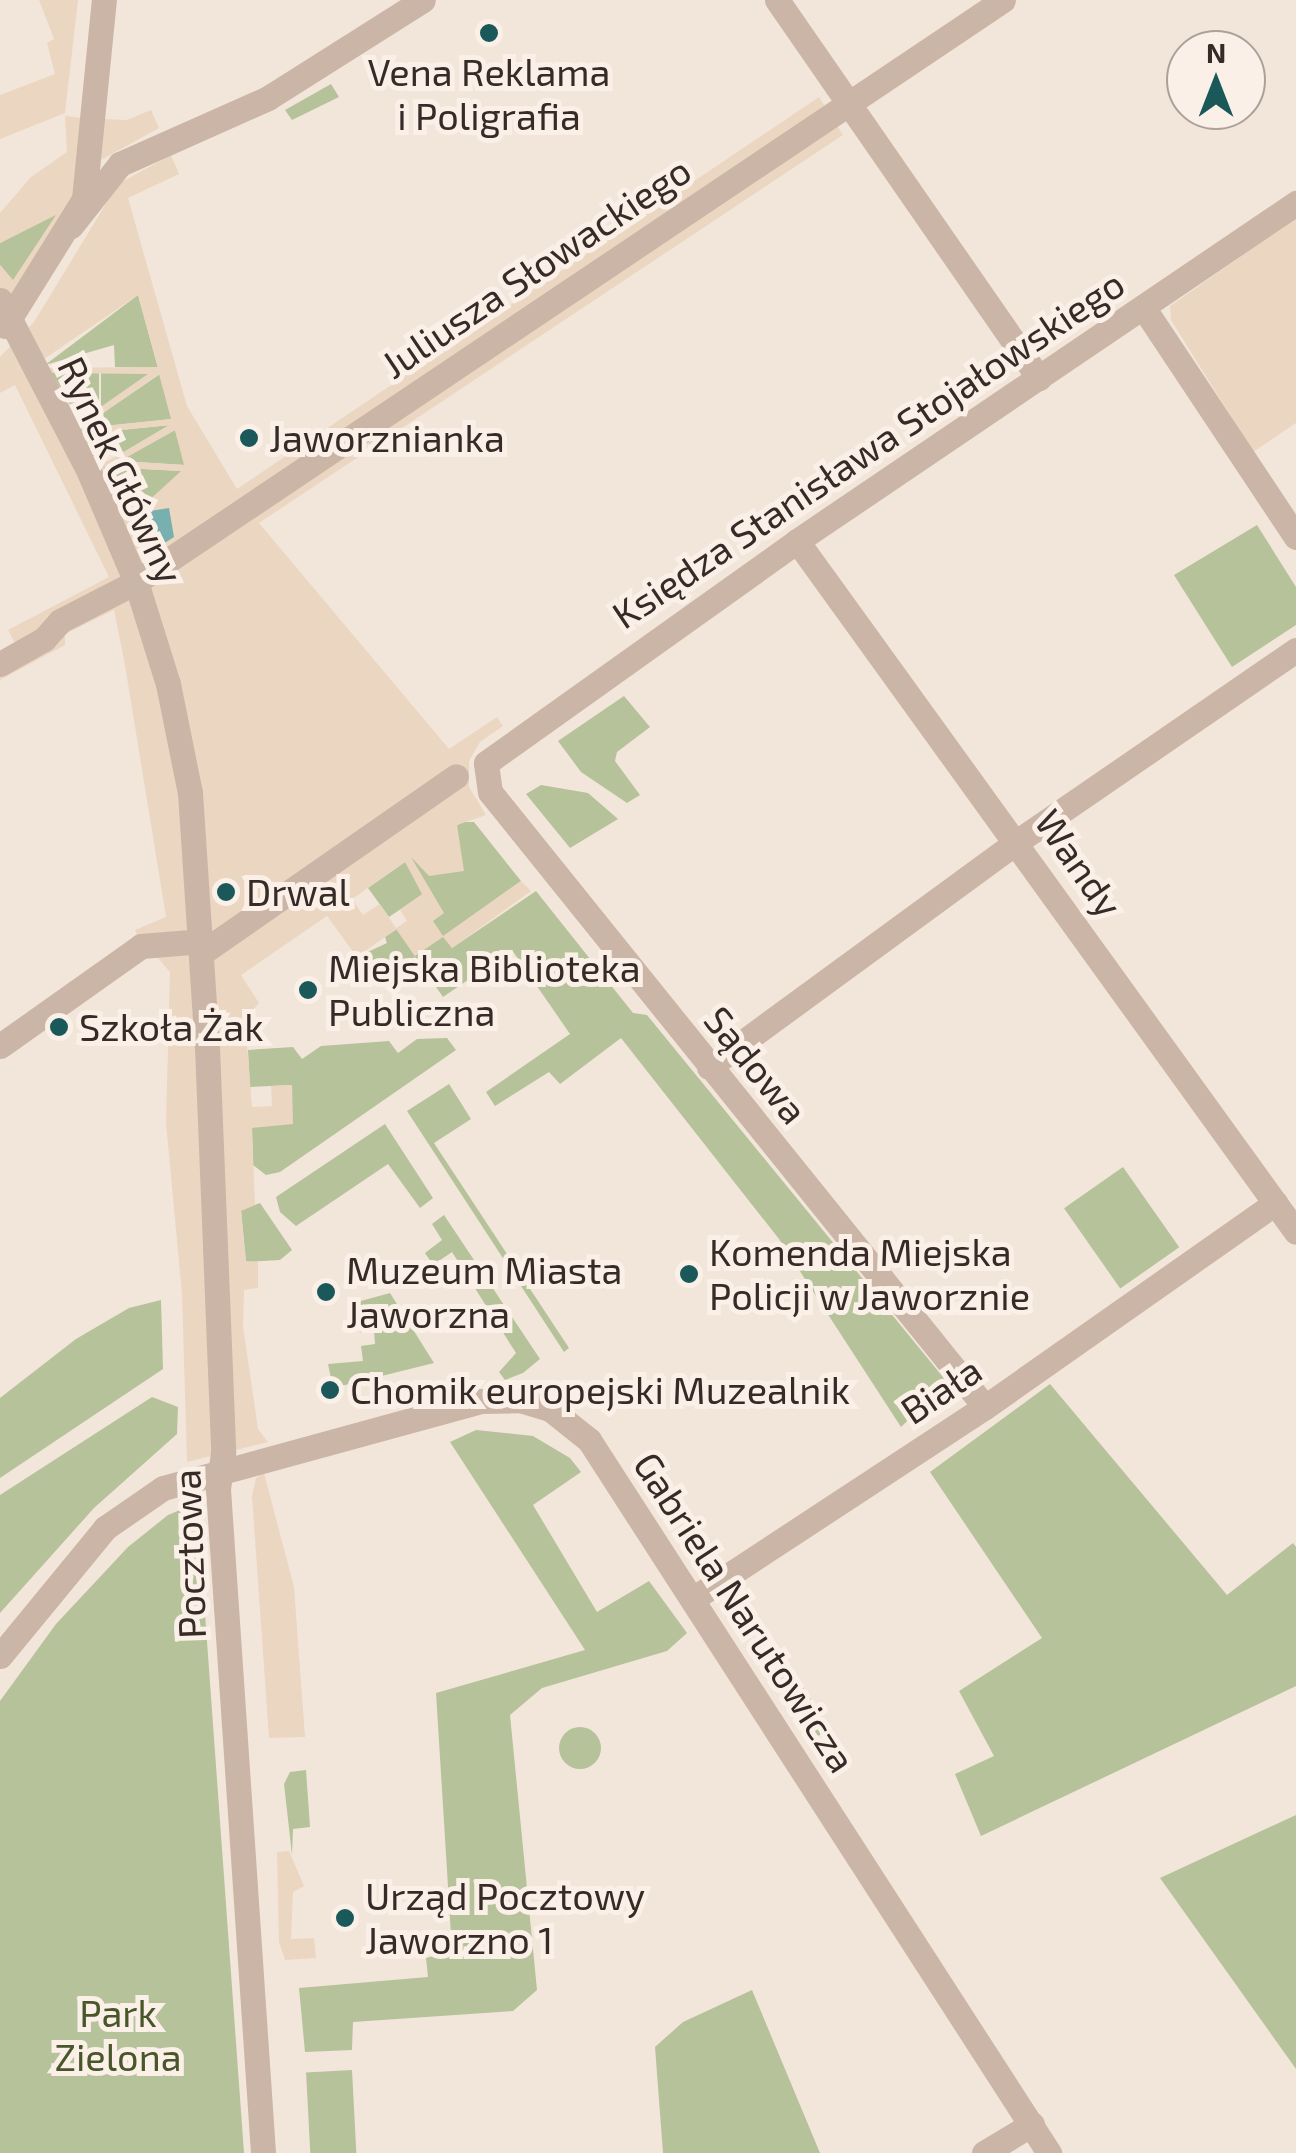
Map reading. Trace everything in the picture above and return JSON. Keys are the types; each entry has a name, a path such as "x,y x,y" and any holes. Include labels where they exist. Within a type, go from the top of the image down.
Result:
{"street":[{"path":"71,226 88,184 104,0"},
{"path":"4,316 109,172 285,88 423,0"},
{"path":"777,0 1039,378"},
{"name":"Juliusza Słowackiego","path":"0,664 110,594 136,582 1003,0"},
{"name":"Księdza Stanisława Stojałowskiego","path":"486,763 796,541 1296,203"},
{"path":"1143,307 1296,537"},
{"name":"Rynek Główny","path":"4,316 136,582 186,765 203,946"},
{"name":"Wandy","path":"796,541 1018,841 1296,1232"},
{"path":"709,1067 1018,841 1296,650"},
{"name":"Sądowa","path":"486,763 490,792 985,1406"},
{"path":"0,1046 141,946 203,946 456,776"},
{"name":"Pocztowa","path":"203,946 222,1461 263,2153"},
{"name":"Biała","path":"694,1598 985,1406 1275,1204"},
{"name":"Gabriela Narutowicza","path":"0,1656 105,1528 162,1488 222,1461 481,1401 520,1400 550,1409 589,1440 1049,2153"},
{"path":"984,2153 1032,2124"}],"green space":[{"path":"331,84 339,97 292,120 285,110"},
{"path":"58,213 13,281 0,265 0,243"},
{"path":"138,295 158,368 115,367 114,345 45,365"},
{"path":"51,372 99,373 99,409 80,422"},
{"path":"101,373 150,373 101,408"},
{"path":"160,374 172,419 106,426 103,413"},
{"path":"172,425 116,457 108,431"},
{"path":"175,430 185,465 119,461"},
{"path":"103,467 183,471 145,504 122,509"},
{"path":"1257,525 1296,587 1296,625 1232,667 1174,575"},
{"path":"624,696 650,727 617,752 615,761 640,795 627,803 581,772 558,741"},
{"path":"541,785 588,793 618,819 570,848 526,794"},
{"path":"462,822 474,822 521,881 444,936 452,948 536,891 633,1013 647,1015 947,1382 901,1427 779,1239 621,1038 560,1084 549,1072 495,1106 486,1092 570,1034 512,950 443,997 415,957 375,983 357,957 387,943 385,937 397,929 415,956 417,898 389,917 368,888"},
{"path":"447,1038 456,1050 280,1172 266,1175 253,1165 252,1128 291,1085 250,1087 248,1050 293,1047 302,1059 321,1046 389,1041 398,1053 417,1039"},
{"path":"449,1084 471,1119 434,1143 569,1348 564,1352 407,1111"},
{"path":"385,1124 433,1198 420,1208 388,1164 296,1226 280,1212 276,1197"},
{"path":"1123,1167 1179,1247 1120,1289 1064,1208"},
{"path":"260,1203 292,1250 280,1260 246,1262 241,1210"},
{"path":"444,1215 540,1359 523,1373 505,1380 499,1372 516,1353 452,1252 433,1265 425,1253 442,1240 432,1224"},
{"path":"390,1293 434,1363 333,1388 328,1364 363,1361 361,1346 375,1344 374,1331 360,1332 357,1302"},
{"path":"161,1300 163,1369 0,1478 0,1398 76,1339 129,1308"},
{"path":"1050,1384 1227,1595 1293,1543 1296,1686 981,1836 955,1774 994,1756 959,1691 1042,1638 930,1472"},
{"path":"152,1397 178,1407 177,1434 94,1508 0,1613 0,1495"},
{"path":"476,1430 533,1436 570,1458 581,1472 533,1505 597,1612 649,1581 687,1633 667,1651 542,1688 510,1715 537,1990 513,2011 353,2022 352,2050 305,2052 299,1988 428,1977 426,1958 452,1951 436,1693 585,1650 450,1442"},
{"name":"Park Zielona","path":"197,1503 244,2153 0,2153 0,1701 56,1624 128,1547 168,1515"},
{"path":"777,1647 830,1728 818,1736 765,1655"},
{"path":"580,1727 595,1733 601,1748 595,1763 580,1769 565,1763 559,1748 565,1733"},
{"path":"306,1770 310,1827 293,1829 292,1855 284,1784 290,1772"},
{"path":"1296,1815 1296,2069 1160,1878"},
{"path":"752,1990 820,2153 663,2153 655,2047 683,2022"},
{"path":"352,2070 356,2153 310,2153 306,2072"}],"shaded area":[{"path":"39,0 78,0 65,113 0,139 0,95 55,74 47,43 54,39"},
{"path":"819,97 843,135 259,523 449,749 497,717 503,726 480,742 469,761 469,787 486,815 457,825 464,871 429,876 411,857 444,913 433,921 443,936 521,881 531,891 452,948 443,937 415,956 396,929 357,957 327,916 241,975 259,1003 245,1019 252,1107 272,1106 271,1086 292,1085 293,1124 252,1128 255,1205 241,1211 246,1261 258,1262 258,1288 244,1290 243,1326 258,1429 268,1442 187,1462 182,1294 166,1123 170,972 157,957 145,957 135,930 166,917 114,610 65,634 65,645 0,680 0,654 16,645 8,630 109,577 15,385 0,393 0,357 34,322 118,184 171,155 179,174 128,198 187,406 237,489","holes":["138,295 158,367 47,368 44,359","51,373 148,374 79,422","159,374 171,419 83,427","169,425 108,461 99,460 86,434","175,430 184,465 121,461","103,467 181,471 145,504 122,509","405,862 422,894 400,910 407,921 396,928 380,904 363,915 352,899"]},
{"path":"151,110 159,128 101,160 104,119 127,120"},
{"path":"65,116 83,118 74,198 0,319 0,265 13,280 56,215 0,243 0,213 31,177 67,152"},
{"path":"1296,218 1296,423 1253,452 1171,320 1170,306"},
{"path":"264,1473 294,1587 305,1737 269,1738 252,1496 256,1478"},
{"path":"289,1851 304,1886 293,1892 291,1939 314,1938 316,1958 285,1960 279,1942 277,1852"}],"water":[{"path":"169,508 174,537 152,551 137,513"}],"place":[{"name":"Vena Reklama i Poligrafia","path":"489,33"},
{"name":"Jaworznianka","path":"249,438"},
{"name":"Drwal","path":"226,892"},
{"name":"Miejska Biblioteka Publiczna","path":"308,990"},
{"name":"Szkoła Żak","path":"59,1027"},
{"name":"Komenda Miejska Policji w Jaworznie","path":"689,1274"},
{"name":"Muzeum Miasta Jaworzna","path":"326,1292"},
{"name":"Chomik europejski Muzealnik","path":"330,1390"},
{"name":"Urząd Pocztowy Jaworzno 1","path":"345,1918"}]}
